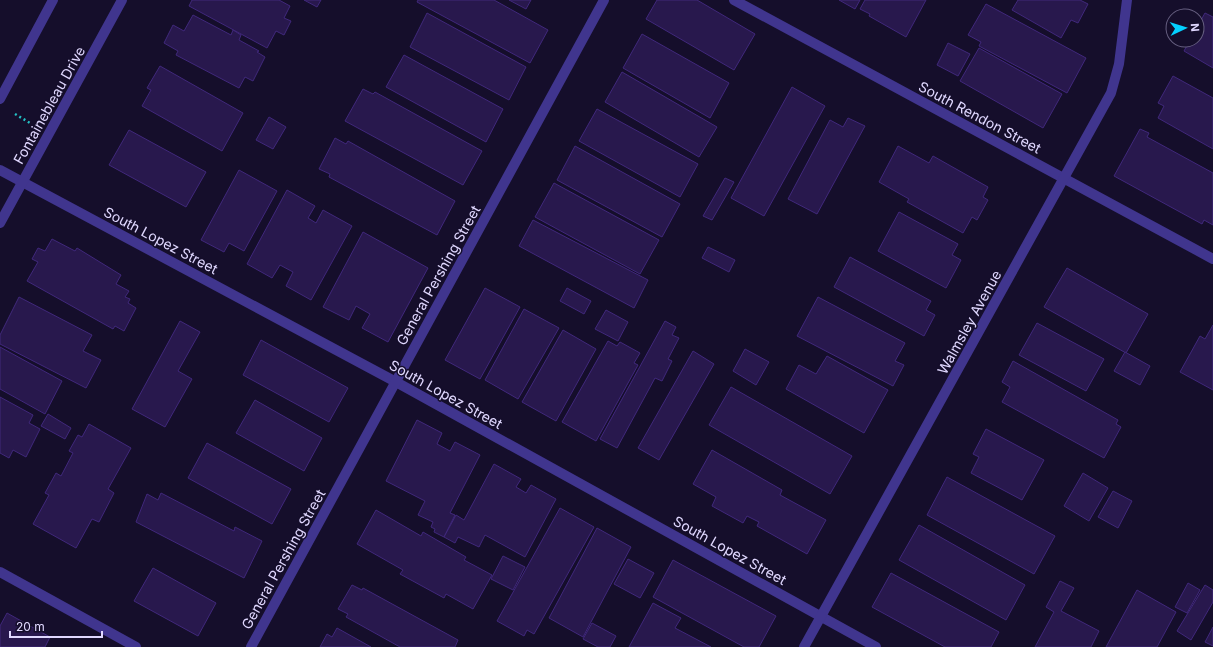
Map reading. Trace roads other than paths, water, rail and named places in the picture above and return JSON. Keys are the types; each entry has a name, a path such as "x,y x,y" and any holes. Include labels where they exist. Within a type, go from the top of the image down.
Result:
{"street":[{"path":"0,99 53,0"},
{"name":"Fontainebleau Drive","path":"0,223 122,0"},
{"name":"General Pershing Street","path":"251,647 604,0"},
{"name":"South Rendon Street","path":"734,0 1213,260"},
{"name":"Walmsley Avenue","path":"804,647 1111,93 1119,64 1127,0"},
{"name":"South Lopez Street","path":"0,170 396,382 876,647"},
{"path":"0,572 136,647"}]}
